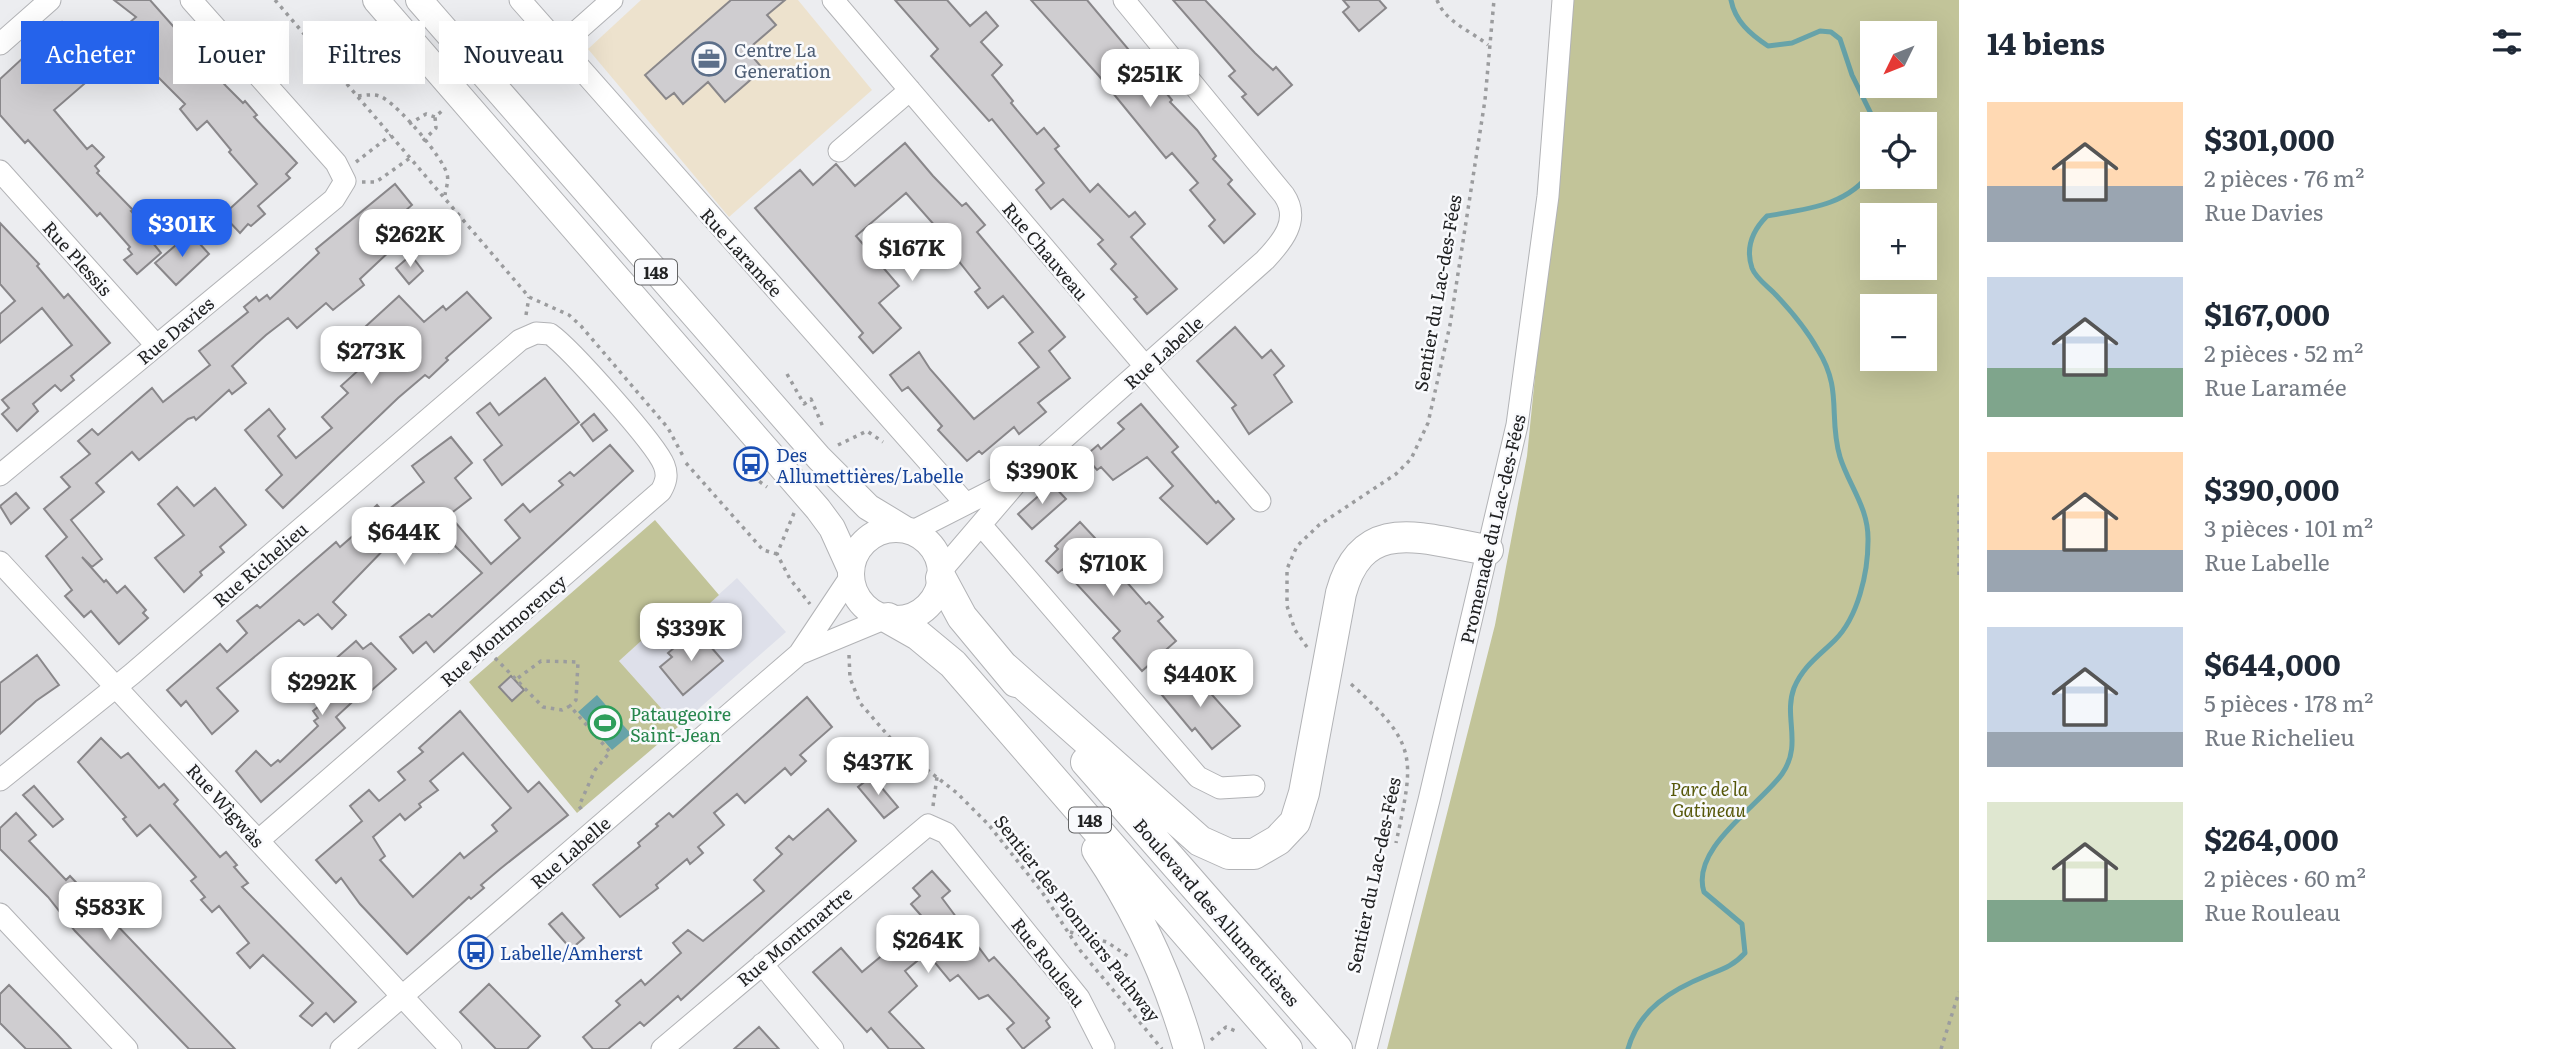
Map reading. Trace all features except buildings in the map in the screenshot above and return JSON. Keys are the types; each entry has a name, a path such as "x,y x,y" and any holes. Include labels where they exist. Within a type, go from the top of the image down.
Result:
{"highway":[{"path":"1004,667 1200,841 1229,854 1254,854 1278,840 1301,809 1341,593 1352,563 1365,547 1382,539 1407,538 1488,550"},
{"name":"Boulevard des Allumettières","path":"941,575 962,617 1337,1049"},
{"name":"Boulevard des Allumettières","path":"887,618 918,635 953,664 1282,1044"},
{"path":"1032,754 1103,859 1145,934 1189,1049"}],"main road":[{"name":"148","path":"376,0 818,509 832,528 851,573"},
{"name":"148","path":"419,0 819,458 868,507 909,531"},
{"path":"890,529 909,531 921,536 935,551 941,575 938,590 923,610 900,619 887,618 864,605 858,597 851,573 855,555 863,543 876,534 890,529"}],"street":[{"path":"0,44 50,0"},
{"path":"191,0 344,176"},
{"name":"Rue Laramée","path":"520,0 538,21"},
{"path":"588,21 612,0"},
{"name":"Rue Chauveau","path":"833,0 1260,501"},
{"name":"Rue Labelle","path":"941,575 1024,474 1147,369 1265,260 1287,233 1290,221 1289,202 1125,0"},
{"name":"Promenade du Lac-des-Fées","path":"1366,1049 1517,425 1548,195 1563,0"},
{"name":"Rue Laramée","path":"588,78 965,505"},
{"path":"839,151 910,90"},
{"name":"Rue Plessis","path":"0,171 156,345"},
{"name":"Rue Davies","path":"0,475 334,199 344,176"},
{"name":"Rue Richelieu","path":"0,780 116,686 529,335 550,334 560,341 612,399"},
{"name":"Rue Montmorency","path":"259,840 645,508 666,482 660,458 612,399"},
{"name":"Rue Labelle","path":"909,531 1024,474"},
{"path":"981,525 1198,778 1220,788 1254,786"},
{"name":"Rue Wìgwàs","path":"3,571 116,686 451,1049"},
{"name":"Rue Labelle","path":"341,1049 799,654 851,573"},
{"name":"Rue Labelle","path":"799,654 887,618"},
{"name":"Rue Montmartre","path":"662,1049 928,825"},
{"name":"Rue Rouleau","path":"928,825 946,832 1079,998 1104,1047"},
{"path":"0,914 127,1049"},
{"path":"762,964 833,1049"}],"path":[{"path":"275,0 445,195 529,297 569,315 581,326 668,428 695,477 763,550 777,554"},
{"path":"1437,0 1449,20 1469,29 1489,45"},
{"name":"Sentier du Lac-des-Fées","path":"1308,649 1295,630 1287,606 1287,569 1297,546 1319,525 1396,474 1411,459 1428,423 1450,325 1485,100 1494,0"},
{"path":"358,96 375,94 384,98 424,141 444,165 449,178 445,195"},
{"path":"435,117 447,106"},
{"path":"409,124 426,114 435,117"},
{"path":"424,141 436,128 435,117"},
{"path":"344,176 391,135"},
{"path":"344,176 376,182 411,158"},
{"path":"787,374 803,404 811,399 827,436"},
{"path":"832,448 867,431 891,446"},
{"path":"1959,495 1959,575"},
{"path":"796,509 788,521 777,554 790,579 814,608"},
{"path":"483,647 518,678 543,707 562,710 576,700 578,662 541,661 518,678"},
{"name":"Sentier des Pionniers Pathway","path":"846,648 851,658 853,690 860,704 898,747 957,793 1000,837 1079,949 1162,1049"},
{"name":"Sentier du Lac-des-Fées","path":"1351,684 1385,714 1409,759 1408,787 1393,856"},
{"path":"570,706 610,752 595,770 579,806 584,813"},
{"path":"928,825 937,777"},
{"path":"1941,1049 1959,992"},
{"path":"1209,1049 1210,1042 1220,1030 1233,1028 1241,1033"}],"shaded area":[{"path":"641,0 798,0 872,90 729,217 588,49"},
{"path":"737,578 786,632 678,727 619,661 652,631 664,644"}],"green space":[{"name":"Parc de la Gatineau","path":"1573,0 1959,0 1959,1049 1387,1049 1495,625 1527,456"},
{"path":"655,520 719,595 664,644 652,631 619,661 678,727 577,813 469,682"}],"water":[{"name":"Pataugeoire Saint-Jean","path":"597,695 631,734 612,750 578,712"}],"waterway":[{"path":"1731,0 1744,26 1768,46 1792,43 1820,31 1831,32 1840,39 1852,75 1870,112"},
{"path":"1628,1049 1640,1023 1658,1003 1681,987 1728,967 1745,953 1742,924 1704,892 1702,876 1707,859 1729,828 1782,774 1791,752 1790,709 1794,688 1807,667 1843,630 1860,594 1866,567 1867,529 1862,508 1840,457 1833,391 1826,364 1804,328 1754,272 1749,253 1754,233 1767,216 1825,204 1860,185"}],"place":[{"name":"Centre La Generation","path":"709,59"},
{"name":"Des Allumettières/Labelle","path":"751,464"},
{"name":"Pataugeoire Saint-Jean","path":"605,723"},
{"name":"Labelle/Amherst","path":"476,952"}]}
